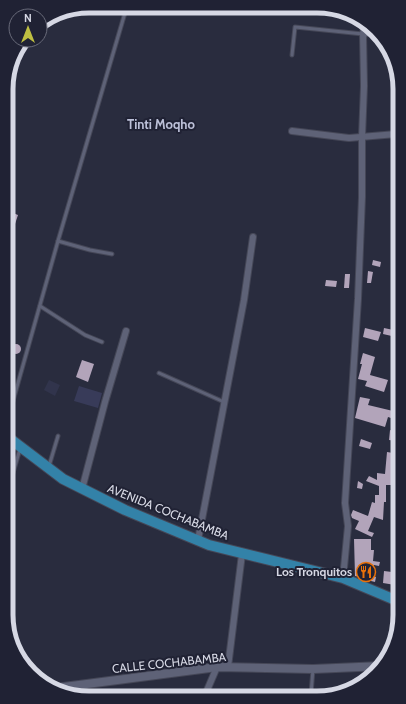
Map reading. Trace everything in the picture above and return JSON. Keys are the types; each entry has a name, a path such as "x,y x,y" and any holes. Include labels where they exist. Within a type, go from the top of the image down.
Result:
{"main road":[{"name":"AVENIDA COCHABAMBA","path":"13,441 63,479 125,510 209,545 343,578 393,599"}],"street":[{"path":"343,578 348,526 345,503 358,299 362,205 364,30"},
{"path":"363,34 368,33"},
{"path":"292,131 349,138 393,134"},
{"path":"198,540 244,300 253,237"},
{"path":"82,489 126,331"},
{"path":"228,667 242,554"},
{"name":"CALLE COCHABAMBA","path":"65,687 217,667 313,669 373,666"},
{"path":"207,691 217,667"}],"lane":[{"path":"13,401 125,13"},
{"path":"292,55 295,27 363,34"},
{"path":"58,241 90,250 112,254"},
{"path":"40,306 85,335 102,342"},
{"path":"159,373 224,402"},
{"path":"49,468 58,436"},
{"path":"13,472 20,447"},
{"path":"311,691 313,669"}],"shaded area":[{"path":"49,380 60,385 55,396 44,390"},
{"path":"79,386 102,393 98,408 74,401"}],"building":[{"path":"13,213 18,215 15,224 13,223"},
{"path":"373,260 381,262 380,267 372,265"},
{"path":"368,271 373,272 371,283 367,283"},
{"path":"345,274 350,274 349,288 344,288"},
{"path":"326,280 337,281 336,287 325,286"},
{"path":"365,328 381,332 378,341 363,337"},
{"path":"384,328 393,330 393,336 383,334"},
{"path":"13,344 18,344 21,347 20,353 13,354"},
{"path":"363,353 375,357 370,375 388,380 384,392 365,386 367,381 358,379"},
{"path":"82,360 94,364 88,382 76,377"},
{"path":"360,397 370,399 368,405 393,411 391,418 388,417 385,427 355,418"},
{"path":"390,430 393,431 393,441 389,440"},
{"path":"361,439 372,443 370,449 359,446"},
{"path":"387,452 393,453 391,485 386,485 386,502 384,502 383,520 374,517 368,531 374,533 372,537 355,529 359,521 352,518 351,515 353,510 368,516 372,502 375,503 375,495 379,495 379,486 366,481 369,476 377,480 377,473 385,474"},
{"path":"358,481 363,484 362,489 357,488"},
{"path":"354,539 371,539 371,550 374,550 373,561 380,562 379,566 374,565 373,576 376,577 375,582 367,580 367,578 355,576"},
{"path":"393,556 393,585 383,583 384,571 392,572"}],"place":[{"name":"Los Tronquitos","path":"366,572"}],"district":[{"name":"Tinti Moqho","path":"161,124"}]}
